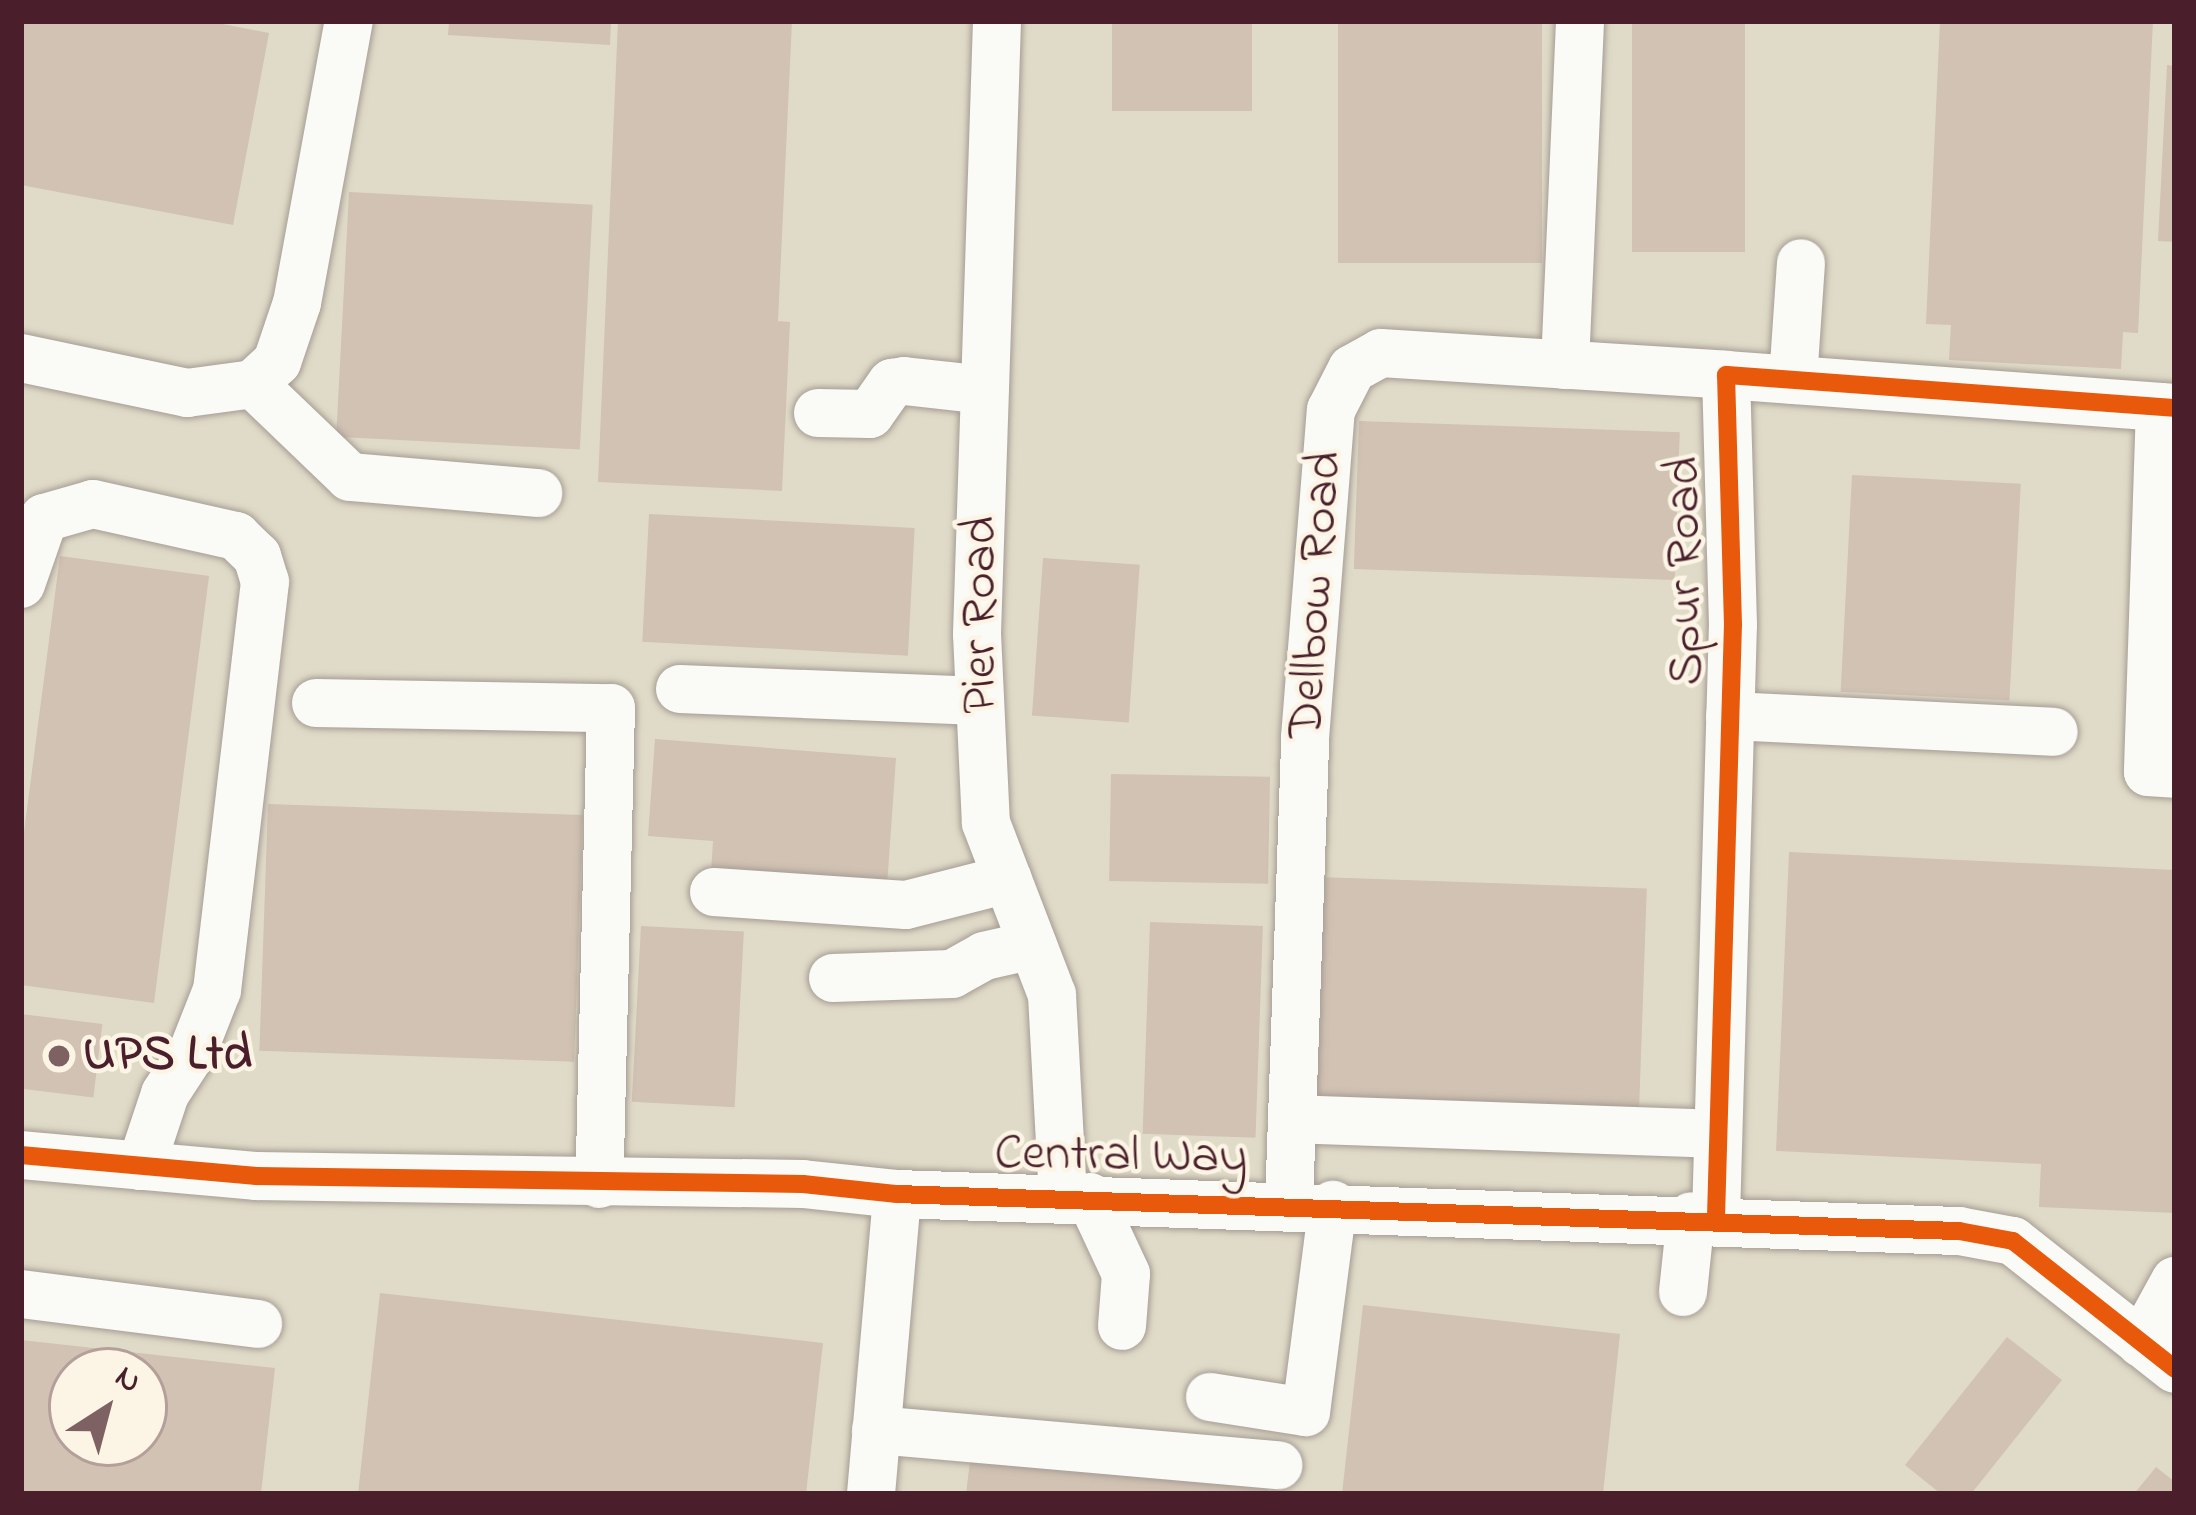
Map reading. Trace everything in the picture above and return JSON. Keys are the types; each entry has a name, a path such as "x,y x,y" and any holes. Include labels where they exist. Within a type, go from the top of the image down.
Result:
{"street":[{"path":"21,358 187,393 254,384 277,362 297,303 349,21"},
{"name":"Pier Road","path":"997,21 980,701 986,823 1052,995 1076,1197"},
{"path":"1565,365 1580,21"},
{"path":"1792,380 1801,263"},
{"name":"Dellbow Road","path":"1210,1396 1306,1412 1323,1287 1292,1119 1305,738 1331,410 1352,370 1381,353 1726,375"},
{"path":"1726,375 2167,407 2148,772 2175,774"},
{"name":"Spur Road","path":"1683,1292 1718,1133 1730,716 1726,375"},
{"path":"818,413 870,414 892,383 904,381 985,390"},
{"path":"254,384 350,477 538,493"},
{"path":"21,584 44,518 93,504 236,536 257,556 265,582 217,990 193,1051 165,1094 141,1166"},
{"path":"680,689 980,701"},
{"path":"316,703 611,708 599,1184"},
{"path":"1730,716 2054,732"},
{"path":"714,892 906,905 1008,879"},
{"path":"833,978 952,974 984,956 1033,945"},
{"path":"1292,1119 1718,1133"},
{"name":"Central Way","path":"21,1155 141,1166 599,1184 803,1184 897,1194 1703,1217 2013,1241 2158,1356"},
{"path":"871,1494 897,1194"},
{"path":"1076,1197 1126,1274 1122,1326"},
{"path":"2158,1356 2175,1281"},
{"path":"21,1294 258,1324"},
{"path":"876,1430 1278,1466"}],"building":[{"path":"21,21 207,21 269,33 233,225 21,185"},
{"path":"449,21 611,21 610,45 448,35"},
{"path":"618,21 792,21 778,321 790,322 782,491 598,482"},
{"path":"1112,21 1252,21 1252,111 1112,111"},
{"path":"1338,21 1542,21 1542,263 1338,263"},
{"path":"1632,21 1745,21 1745,252 1632,252"},
{"path":"1940,21 2153,21 2138,333 2123,332 2121,369 1949,360 1951,325 1926,324"},
{"path":"2167,65 2175,66 2175,242 2158,241"},
{"path":"349,192 593,205 580,449 336,437"},
{"path":"1359,421 1680,432 1675,580 1354,569"},
{"path":"1852,475 2021,484 2009,701 1841,692"},
{"path":"649,514 915,528 908,656 642,642"},
{"path":"60,556 209,576 154,1003 21,985 21,855"},
{"path":"1043,558 1140,565 1129,722 1032,716"},
{"path":"655,739 896,758 887,886 711,872 713,841 648,836"},
{"path":"1111,774 1270,777 1268,884 1109,881"},
{"path":"268,804 583,815 574,1062 259,1051"},
{"path":"1789,852 2175,870 2175,1213 2039,1207 2041,1164 1776,1151"},
{"path":"1319,877 1647,888 1639,1120 1311,1109"},
{"path":"1150,922 1263,926 1256,1138 1143,1134"},
{"path":"641,926 744,931 735,1107 632,1102"},
{"name":"UPS Ltd","path":"21,1014 102,1024 93,1097 21,1089"},
{"path":"380,1293 823,1343 806,1494 358,1494"},
{"path":"1363,1305 1620,1334 1603,1494 1342,1494"},
{"path":"2007,1337 2062,1380 1971,1494 1941,1494 1905,1465"},
{"path":"21,1340 84,1347 48,1347 48,1467 168,1467 168,1356 275,1368 261,1494 21,1494"},
{"path":"971,1453 1268,1489 1267,1494 966,1494"},
{"path":"2156,1467 2175,1482 2175,1494 2134,1494"}],"cycle path":[{"path":"1716,1217 1733,625 1726,375 2175,408"},
{"path":"21,1155 256,1176 803,1184 897,1194 1959,1231 2013,1241 2175,1369"}],"place":[{"name":"UPS Ltd","path":"59,1056"}]}
